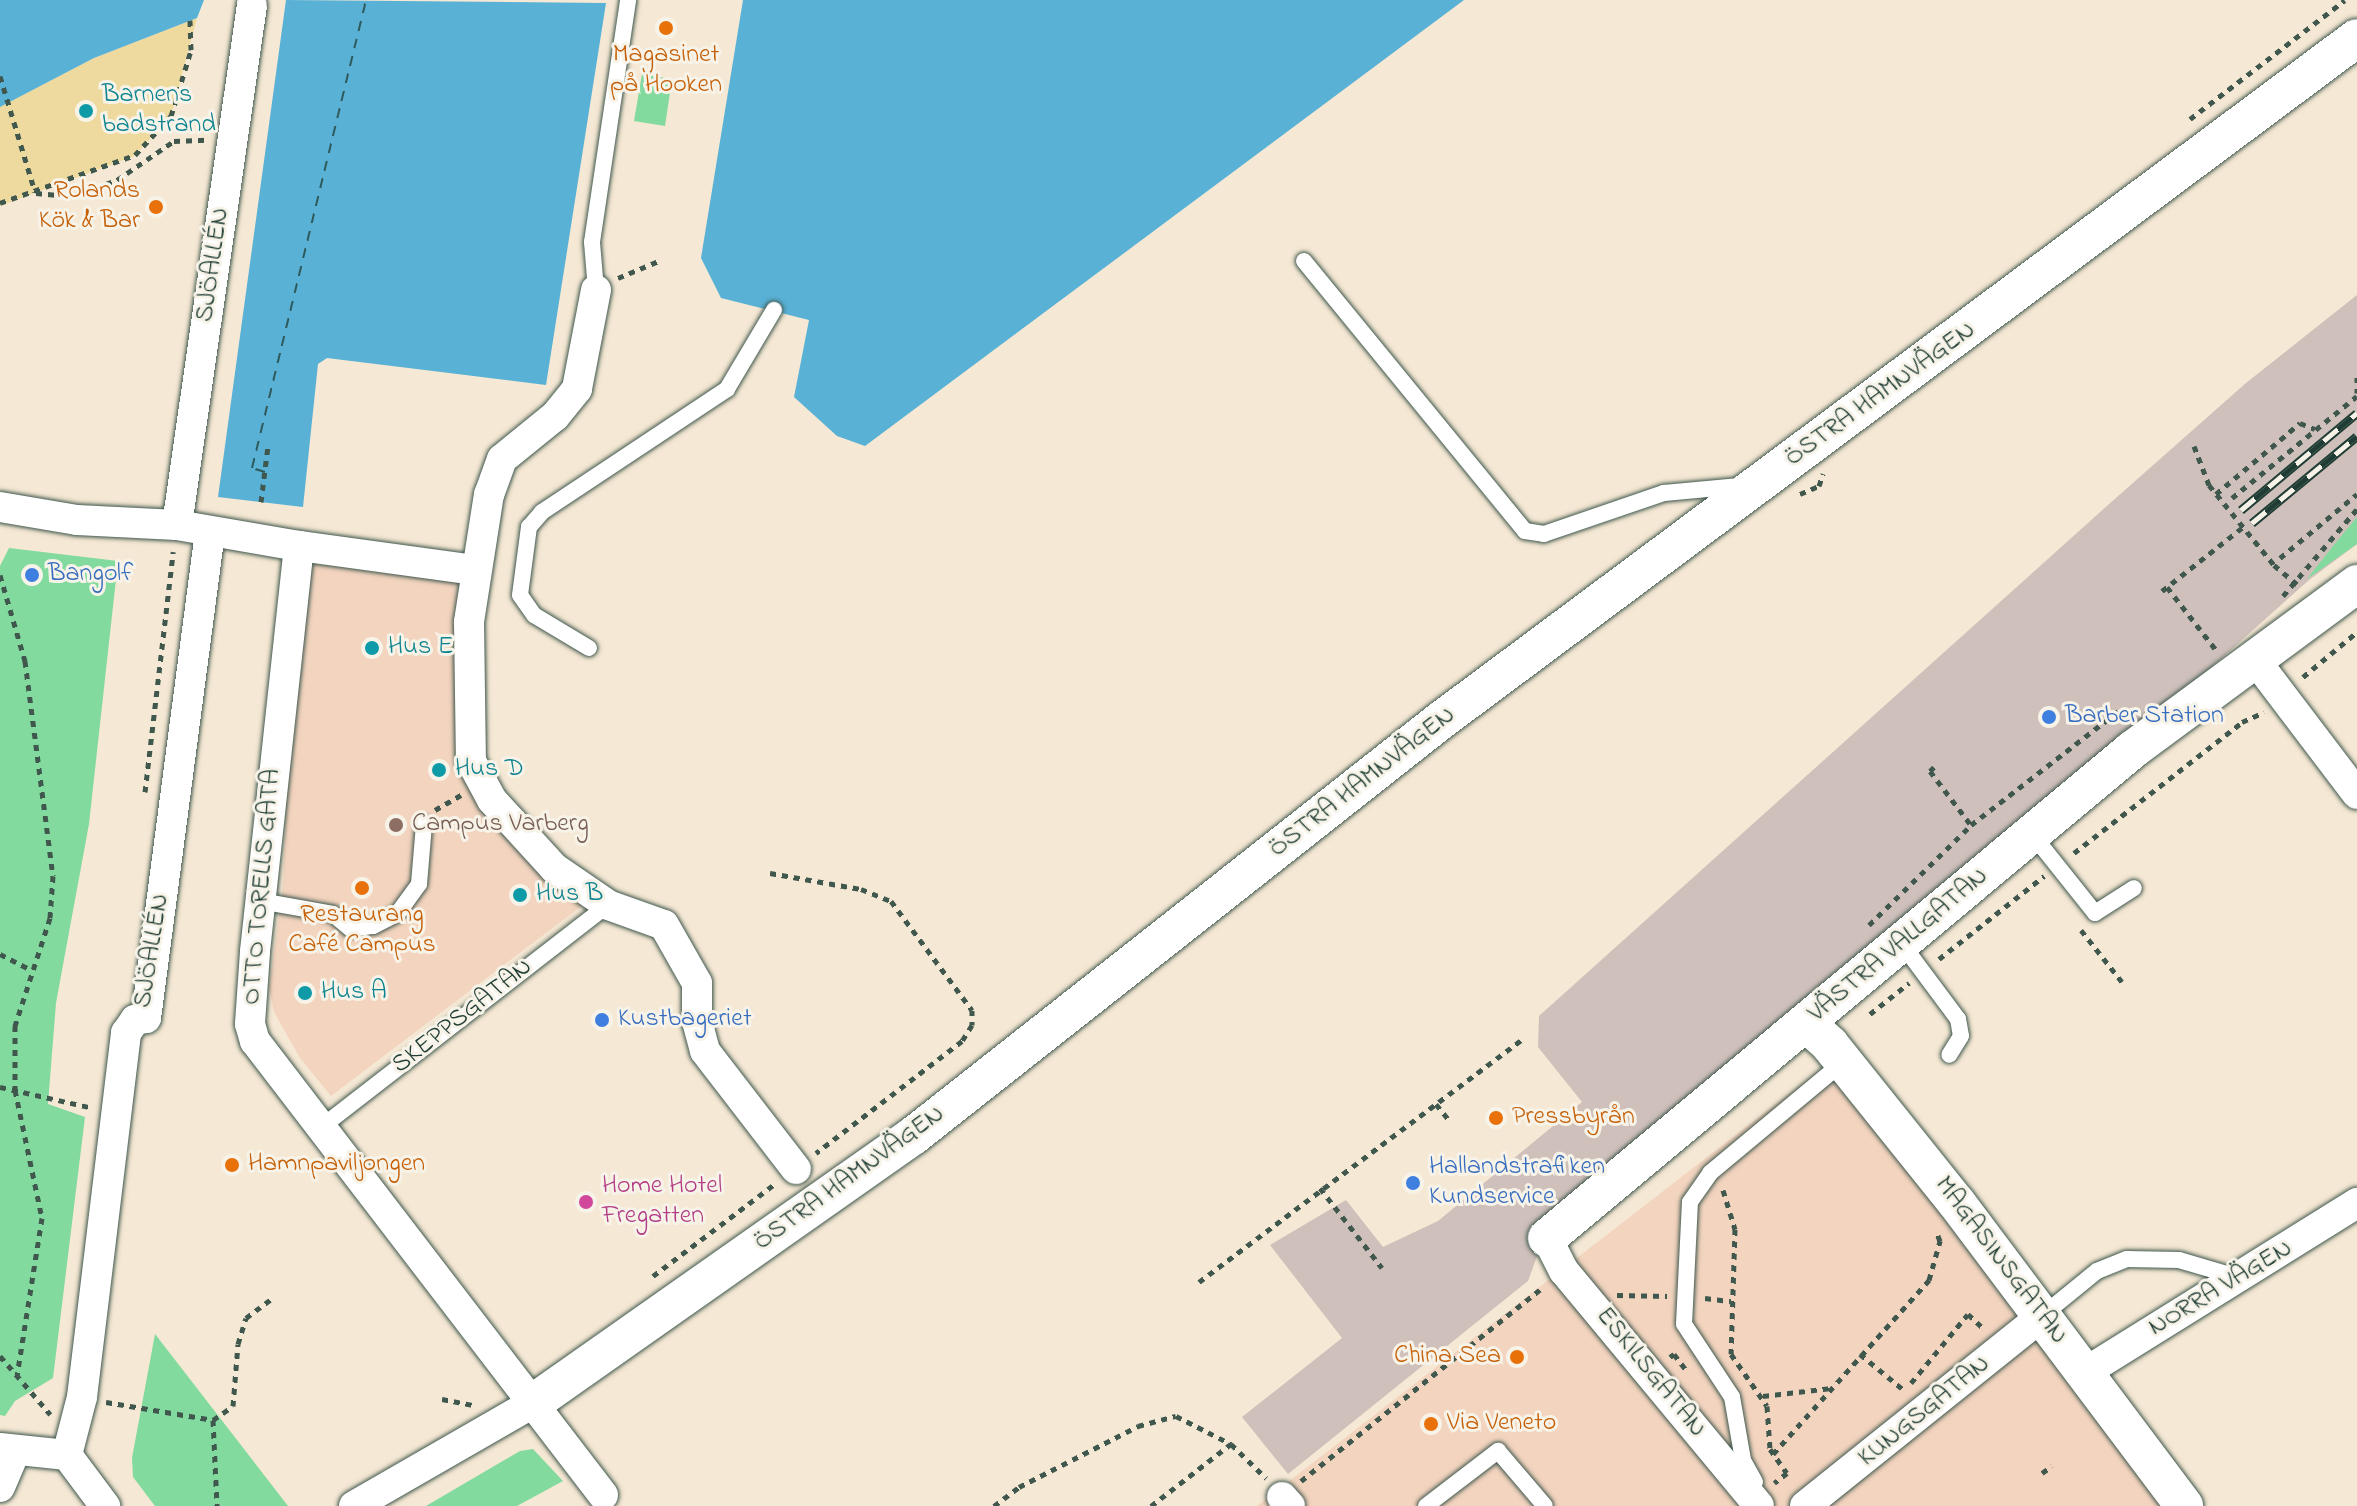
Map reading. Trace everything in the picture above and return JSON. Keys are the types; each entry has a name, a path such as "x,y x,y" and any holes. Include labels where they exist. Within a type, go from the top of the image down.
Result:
{"street":[{"name":"SJÖALLÉN","path":"177,525 252,5"},
{"name":"ÖSTRA HAMNVÄGEN","path":"354,1506 523,1390 821,1201 913,1136 1440,721 2357,38"},
{"path":"596,290 577,389 555,416 502,459 489,494 475,570 467,724 471,761 492,800 554,868 608,905 664,925 697,983 697,1021 705,1051 796,1169"},
{"path":"0,507 77,520 177,525 210,533 475,570"},
{"name":"SJÖALLÉN","path":"67,1455 82,1397 101,1112 126,1033 135,1020 146,1018 210,533"},
{"name":"OTTO TORELLS GATA","path":"299,546 260,901 250,1024 264,1057 607,1500"},
{"name":"VÄSTRA VALLGATAN","path":"1547,1238 1827,1044 2032,834 2236,655 2357,584"},
{"path":"2236,655 2286,703 2357,794"},
{"name":"MAGASINSGATAN","path":"1827,1044 2043,1315 2184,1506"},
{"name":"NORRA VÄGEN","path":"2084,1373 2357,1203"},
{"name":"ESKILSGATAN","path":"1547,1238 1564,1271 1767,1494"},
{"name":"KUNGSGATAN","path":"1805,1506 2043,1315"},
{"path":"0,1487 8,1450 67,1455 105,1506"}],"lane":[{"path":"596,290 592,242 628,0"},
{"path":"1304,261 1525,531 1544,534 1664,493 1757,485"},
{"path":"589,648 534,615 520,595 525,539 535,519 727,389 774,310"},
{"path":"260,901 333,914 351,929 373,926 398,913 419,884 424,824"},
{"path":"2032,834 2095,913 2134,888"},
{"name":"SKEPPSGATAN","path":"319,1129 608,905"},
{"path":"1912,958 1958,1019 1961,1036 1949,1055"},
{"path":"1772,1506 1743,1460 1732,1397 1684,1324 1682,1297 1690,1202 1697,1187 1827,1044"},
{"path":"796,1169 821,1201"},
{"path":"2043,1315 2097,1271 2127,1259 2179,1260 2239,1277"},
{"path":"1426,1506 1498,1451 1545,1506"}],"path":[{"path":"0,203 109,169 135,155 171,116 191,50 190,20"},
{"path":"0,76 35,191"},
{"path":"35,191 72,196 106,184 174,141 232,142"},
{"path":"596,290 661,260"},
{"path":"2232,498 2357,394 2357,377"},
{"path":"2216,494 2296,427 2304,422 2315,429"},
{"path":"261,502 268,446"},
{"path":"2194,446 2216,494 2274,565 2297,584"},
{"path":"2280,558 2357,494"},
{"path":"2302,577 2357,509"},
{"path":"144,795 177,525"},
{"path":"2236,655 2165,589 2244,527"},
{"path":"0,575 25,661 53,876 50,918 30,969 15,1026 15,1090 42,1218 17,1375"},
{"path":"1827,1044 1912,958 2056,867 2242,722 2286,703 2308,669 2357,632"},
{"path":"1934,767 1930,771 1971,825"},
{"path":"424,824 432,812 482,782"},
{"path":"649,1279 962,1041 972,1025 972,1010 891,901 861,889 770,873"},
{"path":"2085,935 2122,982"},
{"path":"0,954 30,969"},
{"path":"1199,1282 1320,1188 1521,1040"},
{"path":"0,1087 101,1112"},
{"path":"1436,1104 1448,1119"},
{"path":"1726,1176 1724,1198 1735,1229 1731,1354 1763,1396 1773,1454 1787,1473 1767,1494"},
{"path":"1320,1188 1382,1268"},
{"path":"1773,1454 1929,1280 1940,1241 1930,1223"},
{"path":"994,1506 1019,1487 1138,1426 1176,1416 1231,1444 1279,1494 1564,1271"},
{"path":"46,1422 53,1417 66,1393 213,1420 233,1406 238,1344 246,1318 274,1297"},
{"path":"1588,1298 1682,1297 1731,1301"},
{"path":"1860,1354 1904,1392 1968,1314 2005,1348"},
{"path":"0,1356 53,1417"},
{"path":"1763,1396 1832,1388"},
{"path":"442,1399 475,1405 523,1390"},
{"path":"213,1420 217,1506"},
{"path":"1151,1506 1231,1444"},
{"path":"2042,1473 2052,1466"}],"shaded area":[{"path":"2357,295 2357,544 2309,580 2187,689 1547,1229 1528,1281 1288,1474 1242,1417 1342,1338 1270,1245 1346,1200 1383,1247 1438,1221 1582,1102 1538,1047 1539,1016 2246,383"},
{"name":"Campus Varberg","path":"309,558 463,578 464,752 587,902 331,1096 300,1058 274,1012 269,988 283,886 286,802"},
{"path":"1844,1051 2194,1506 1257,1506"}],"green space":[{"path":"642,74 672,79 665,126 634,121"},
{"path":"2357,517 2357,544 2307,579 2333,546"},
{"path":"9,548 118,561 89,824 56,1003 48,1104 85,1117 53,1378 15,1401 5,1416 0,1415 0,566"},
{"path":"155,1334 288,1506 155,1506 133,1477 132,1458"},
{"path":"533,1449 563,1481 517,1506 426,1506 520,1451"}],"sand":[{"name":"Barnens badstrand","path":"197,18 171,116 134,156 0,206 0,107 94,58"}],"water":[{"path":"0,0 204,0 197,18 94,58 0,107"},
{"path":"286,0 606,3 546,385 327,358 318,364 303,507 218,497"},
{"path":"743,0 1464,0 865,446 837,436 794,397 809,320 721,298 701,258"}],"ferry route":[{"path":"265,472 252,468 366,0"}],"railway":[{"path":"2241,510 2357,413"},
{"path":"2252,523 2357,436"}],"place":[{"name":"Magasinet på Hooken","path":"666,28"},
{"name":"Barnens badstrand","path":"86,111"},
{"name":"Rolands Kök & Bar","path":"156,207"},
{"name":"Bangolf","path":"32,575"},
{"name":"Hus E","path":"372,648"},
{"name":"Barber Station","path":"2049,717"},
{"name":"Hus D","path":"439,770"},
{"name":"Campus Varberg","path":"396,825"},
{"name":"Restaurang Café Campus","path":"362,888"},
{"name":"Hus B","path":"520,895"},
{"name":"Hus A","path":"305,993"},
{"name":"Kustbageriet","path":"602,1020"},
{"name":"Pressbyrån","path":"1496,1118"},
{"name":"Hamnpaviljongen","path":"232,1165"},
{"name":"Hallandstrafiken Kundservice","path":"1413,1183"},
{"name":"Home Hotel Fregatten","path":"586,1202"},
{"name":"China Sea","path":"1517,1357"},
{"name":"Via Veneto","path":"1431,1424"}]}
